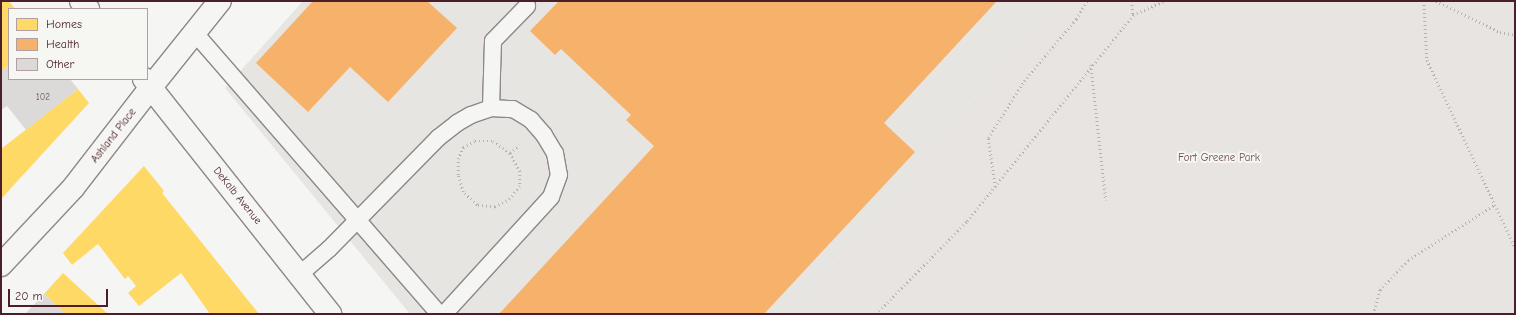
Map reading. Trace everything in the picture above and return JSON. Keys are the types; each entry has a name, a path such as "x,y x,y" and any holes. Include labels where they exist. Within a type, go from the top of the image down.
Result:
{"street":[{"name":"Ashland Place","path":"1,265 73,188 147,83 220,1"},
{"name":"DeKalb Avenue","path":"147,83 330,314"}],"lane":[{"path":"491,108 493,41 527,6"},
{"path":"194,32 439,314"},
{"path":"299,275 357,220 438,138 471,114 491,108 514,109 531,120 554,152 560,175 551,197 444,314"}],"path":[{"path":"995,186 988,138 1024,81 1076,19 1087,1"},
{"path":"1132,1 1133,15"},
{"path":"876,314 917,275 995,186 1091,64 1133,15 1164,1"},
{"path":"1424,1 1427,60 1515,247"},
{"path":"1436,1 1500,32 1515,35"},
{"path":"1091,64 1106,200"},
{"path":"475,140 493,141 510,153 520,171 520,186 510,199 495,207 477,205 463,192 458,175 458,159 462,147 475,140"},
{"path":"1373,314 1380,290 1408,260 1494,205"}],"shaded area":[{"path":"303,1 1055,1 791,314 410,314 225,88"}],"green space":[{"name":"Fort Greene Park","path":"1055,1 1515,1 1515,314 791,314"}],"building: Homes":[{"path":"1,1 9,1 14,8 8,8 8,66 1,71"},
{"path":"78,89 89,103 1,199 1,149"},
{"path":"144,166 164,191 162,193 259,314 210,314 181,273 139,306 128,293 136,286 128,276 125,279 98,244 72,265 63,253"},
{"path":"63,273 108,314 66,314 44,294"}],"building: Health":[{"path":"313,1 427,1 457,28 388,102 350,67 308,112 256,63"},
{"path":"559,1 997,1 884,123 915,152 764,314 499,314 654,146 626,120 631,115 561,49 555,55 530,31"}],"building: Other":[{"path":"8,66 8,80 71,80 78,89 26,130 7,106 1,110 1,71"},
{"path":"44,294 66,314 25,314"}]}
